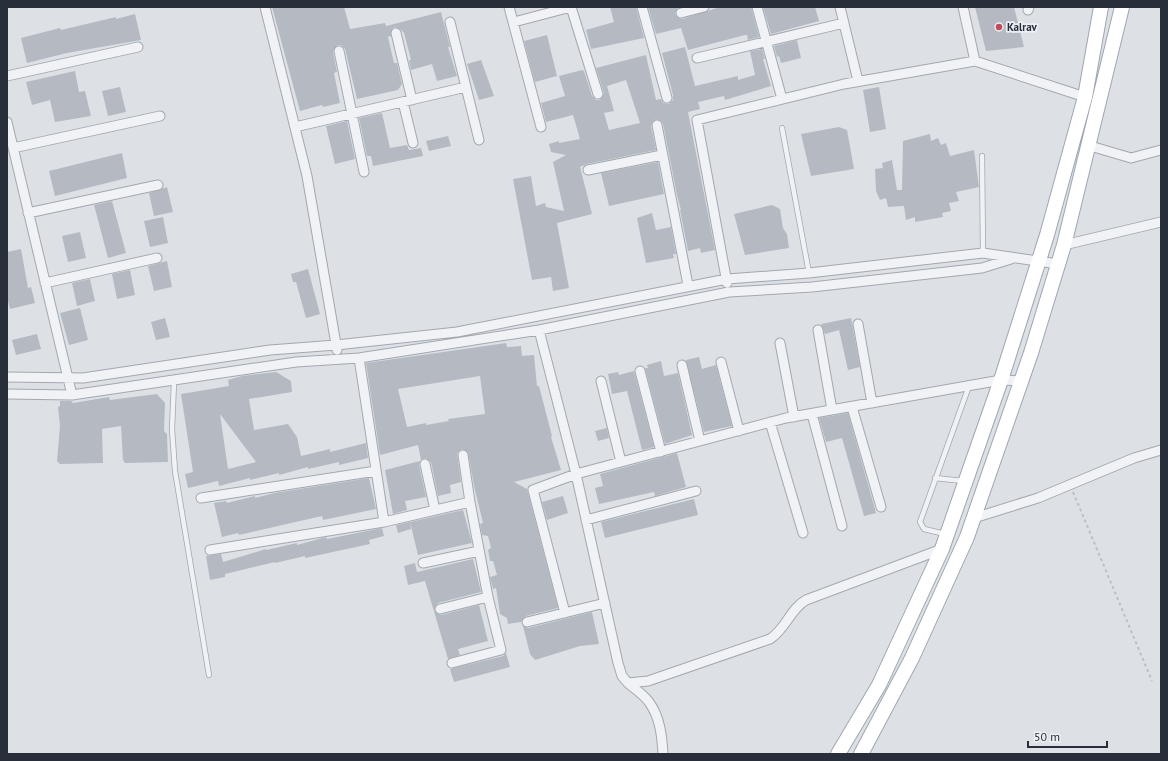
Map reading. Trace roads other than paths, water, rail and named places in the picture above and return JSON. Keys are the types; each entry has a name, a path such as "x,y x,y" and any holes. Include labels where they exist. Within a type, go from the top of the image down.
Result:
{"main road":[{"path":"838,754 879,685 942,549 1001,380 1047,235 1085,97 1101,7"},
{"path":"861,754 912,658 968,537 1022,381 1064,245 1087,145 1122,7"},
{"path":"1098,23 1118,26"}],"street":[{"path":"265,7 308,176 338,359"},
{"path":"509,7 541,127"},
{"path":"514,22 571,7 598,94"},
{"path":"642,7 667,98"},
{"path":"681,13 704,7"},
{"path":"757,7 782,100"},
{"path":"840,7 858,81"},
{"path":"963,7 975,61"},
{"path":"450,22 479,140"},
{"path":"697,58 844,23"},
{"path":"396,33 413,143"},
{"path":"7,76 138,48"},
{"path":"339,52 364,172"},
{"path":"729,292 697,120 858,81 975,61 1085,97"},
{"path":"295,128 466,87"},
{"path":"13,148 160,116"},
{"path":"7,122 72,396"},
{"path":"657,125 688,285"},
{"path":"1087,145 1131,158 1161,150"},
{"path":"588,170 662,155"},
{"path":"28,213 158,185"},
{"path":"1064,245 1161,222"},
{"path":"7,377 68,379 97,377 270,350 336,345 457,332 688,285 727,279 809,273 983,253 1012,259 1038,260 1058,264"},
{"path":"45,283 157,258"},
{"path":"7,394 72,396 174,382 296,362 359,358 539,330 729,292 812,287 982,268 1012,259"},
{"path":"858,324 872,403"},
{"path":"539,330 576,474 622,676 649,702 658,720 662,736 662,754"},
{"path":"818,330 832,410"},
{"path":"780,343 794,417"},
{"path":"359,358 384,522"},
{"path":"721,362 739,431"},
{"path":"682,366 700,441"},
{"path":"640,372 661,452"},
{"path":"565,613 533,490 576,474 770,422 1001,380 1022,381"},
{"path":"601,381 621,462"},
{"path":"852,407 881,507"},
{"path":"812,414 842,526"},
{"path":"770,422 802,533"},
{"path":"974,518 1021,504 1134,458 1161,450"},
{"path":"452,663 501,650 479,551 463,455"},
{"path":"425,464 435,510"},
{"path":"201,498 376,471"},
{"path":"586,520 696,490"},
{"path":"210,550 384,522 470,502"},
{"path":"628,683 648,681 770,639 781,630 795,608 806,600 942,549"},
{"path":"423,563 479,551"},
{"path":"440,609 488,597"},
{"path":"527,622 605,603"}],"lane":[{"path":"782,128 809,273"},
{"path":"982,156 983,253"},
{"path":"174,382 172,429 174,471 209,675"},
{"path":"947,534 924,529 920,524 935,478 969,386"},
{"path":"935,478 965,481"}],"place":[{"name":"Kalrav","path":"999,27"}]}
